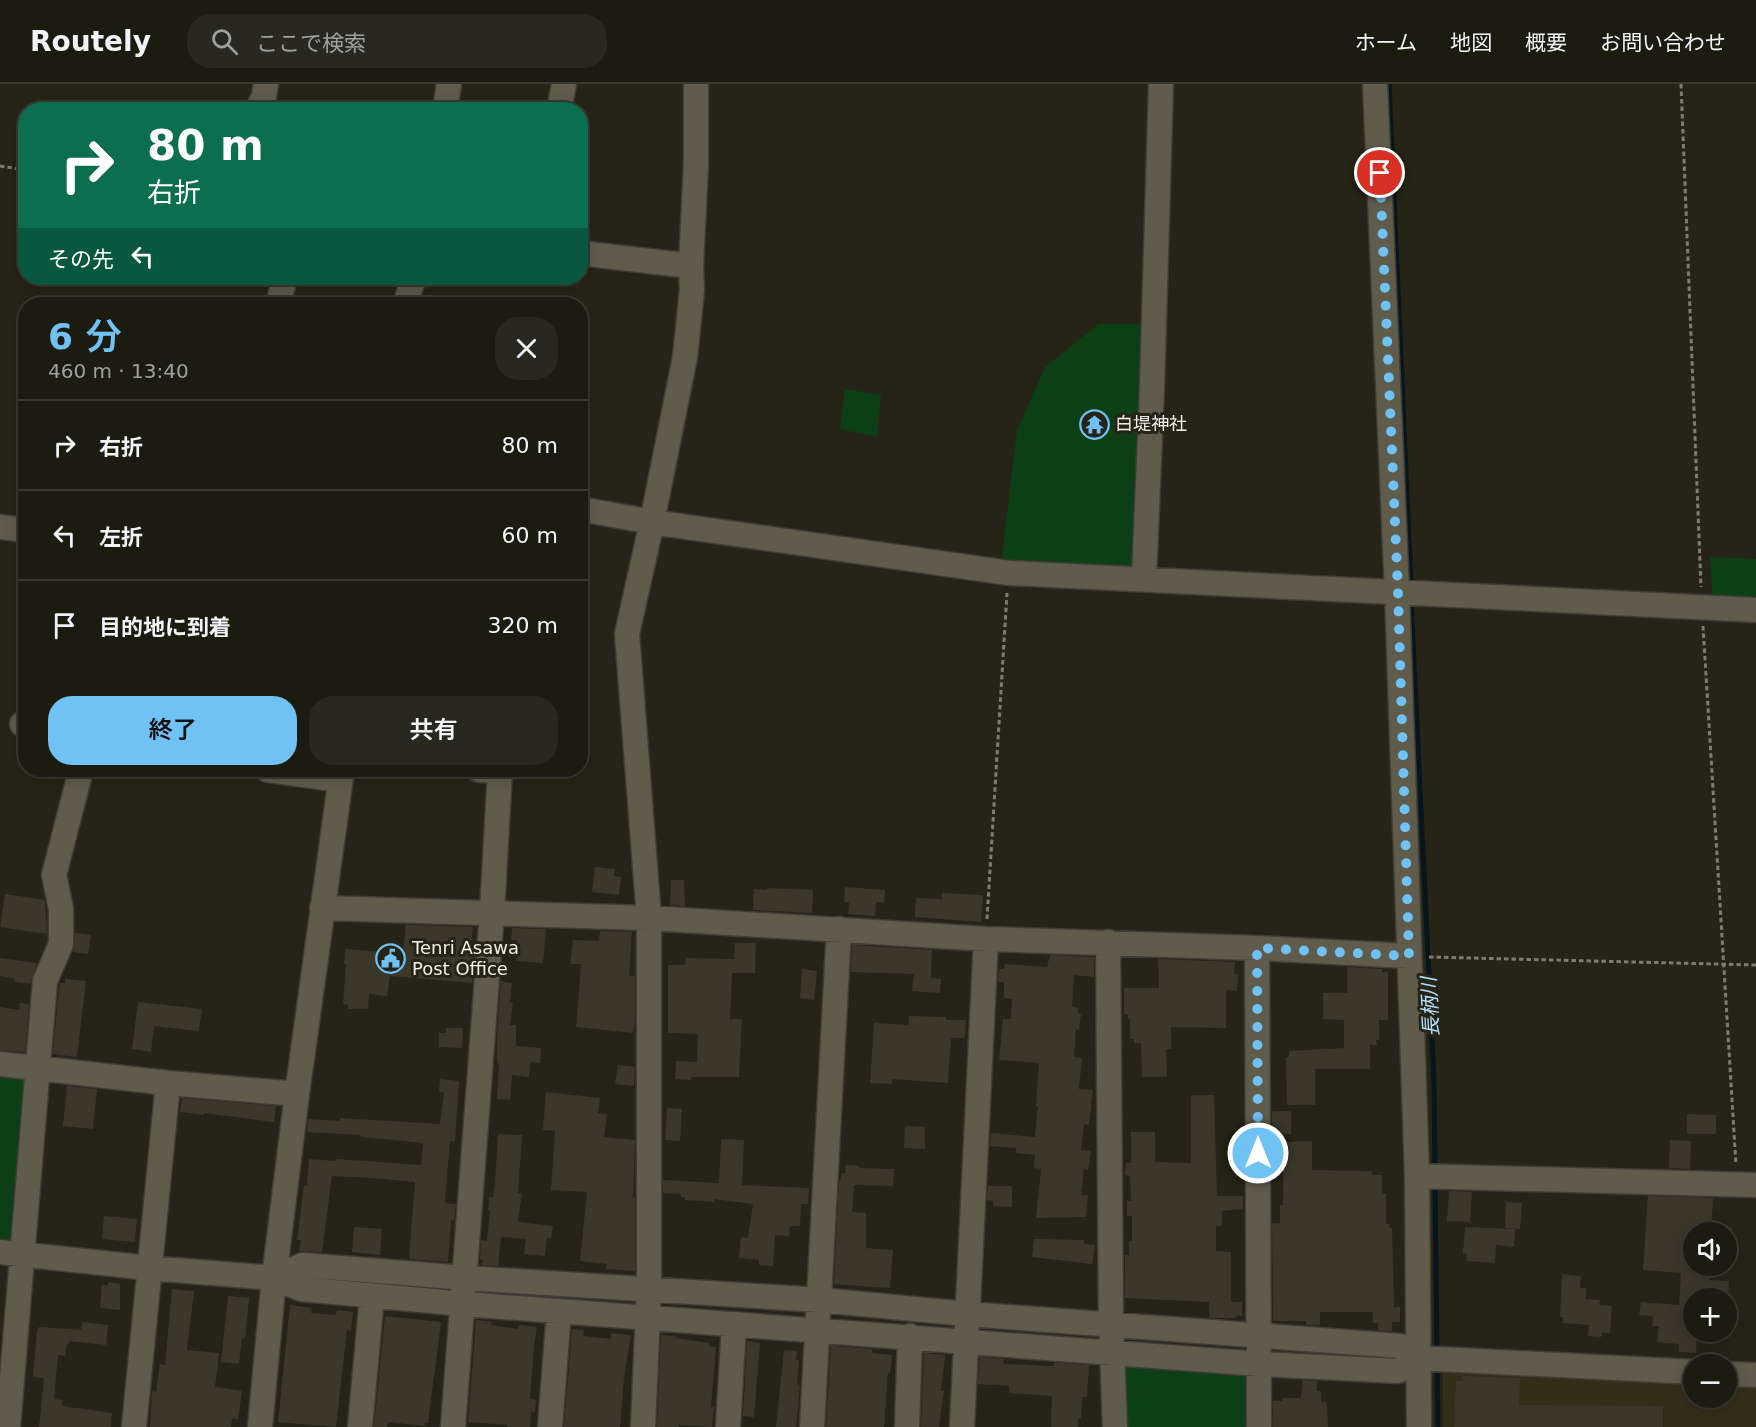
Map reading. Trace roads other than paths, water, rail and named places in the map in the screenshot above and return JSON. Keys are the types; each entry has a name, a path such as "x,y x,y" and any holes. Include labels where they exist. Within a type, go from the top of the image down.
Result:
{"street":[{"path":"261,102 266,84"},
{"path":"446,102 449,84"},
{"path":"561,102 564,84"},
{"path":"643,1427 650,1288 649,918 627,634 685,357 692,290 696,84"},
{"path":"1144,579 1161,84"},
{"path":"1375,84 1398,592 1417,1176 1419,1427"},
{"path":"588,254 691,266"},
{"path":"588,510 652,522 1009,573 1756,610"},
{"path":"0,527 18,529"},
{"path":"8,1427 12,1253 39,1068 45,981 61,944 61,909 54,875 79,777"},
{"path":"260,1427 274,1278 341,777"},
{"path":"453,1427 466,1278 500,777"},
{"path":"322,908 649,918 986,939 1108,942 1409,956"},
{"path":"812,1427 838,929"},
{"path":"962,1427 986,939"},
{"path":"1108,942 1112,1353 1115,1427"},
{"path":"1257,948 1259,1427"},
{"path":"0,1064 168,1083 297,1094"},
{"path":"134,1427 168,1083"},
{"path":"1417,1176 1747,1185"},
{"path":"12,1253 149,1268 274,1278 301,1290 1112,1353 1398,1371 1419,1358"},
{"path":"274,1278 303,1265 466,1278 650,1288 1400,1346 1419,1358 1683,1371"},
{"path":"360,1427 372,1296"},
{"path":"550,1427 560,1311"},
{"path":"728,1427 734,1324"},
{"path":"907,1427 910,1336"},
{"path":"1737,1374 1756,1375"}],"waterway":[{"name":"長柄川","path":"1389,84 1411,586"},
{"name":"長柄川","path":"1411,598 1434,1082 1435,1170"},
{"name":"長柄川","path":"1435,1183 1437,1353"},
{"name":"長柄川","path":"1437,1366 1438,1427"}],"place":[{"name":"白堤神社","path":"1094,424"},
{"name":"Tenri Asawa Post Office","path":"391,958"}]}
